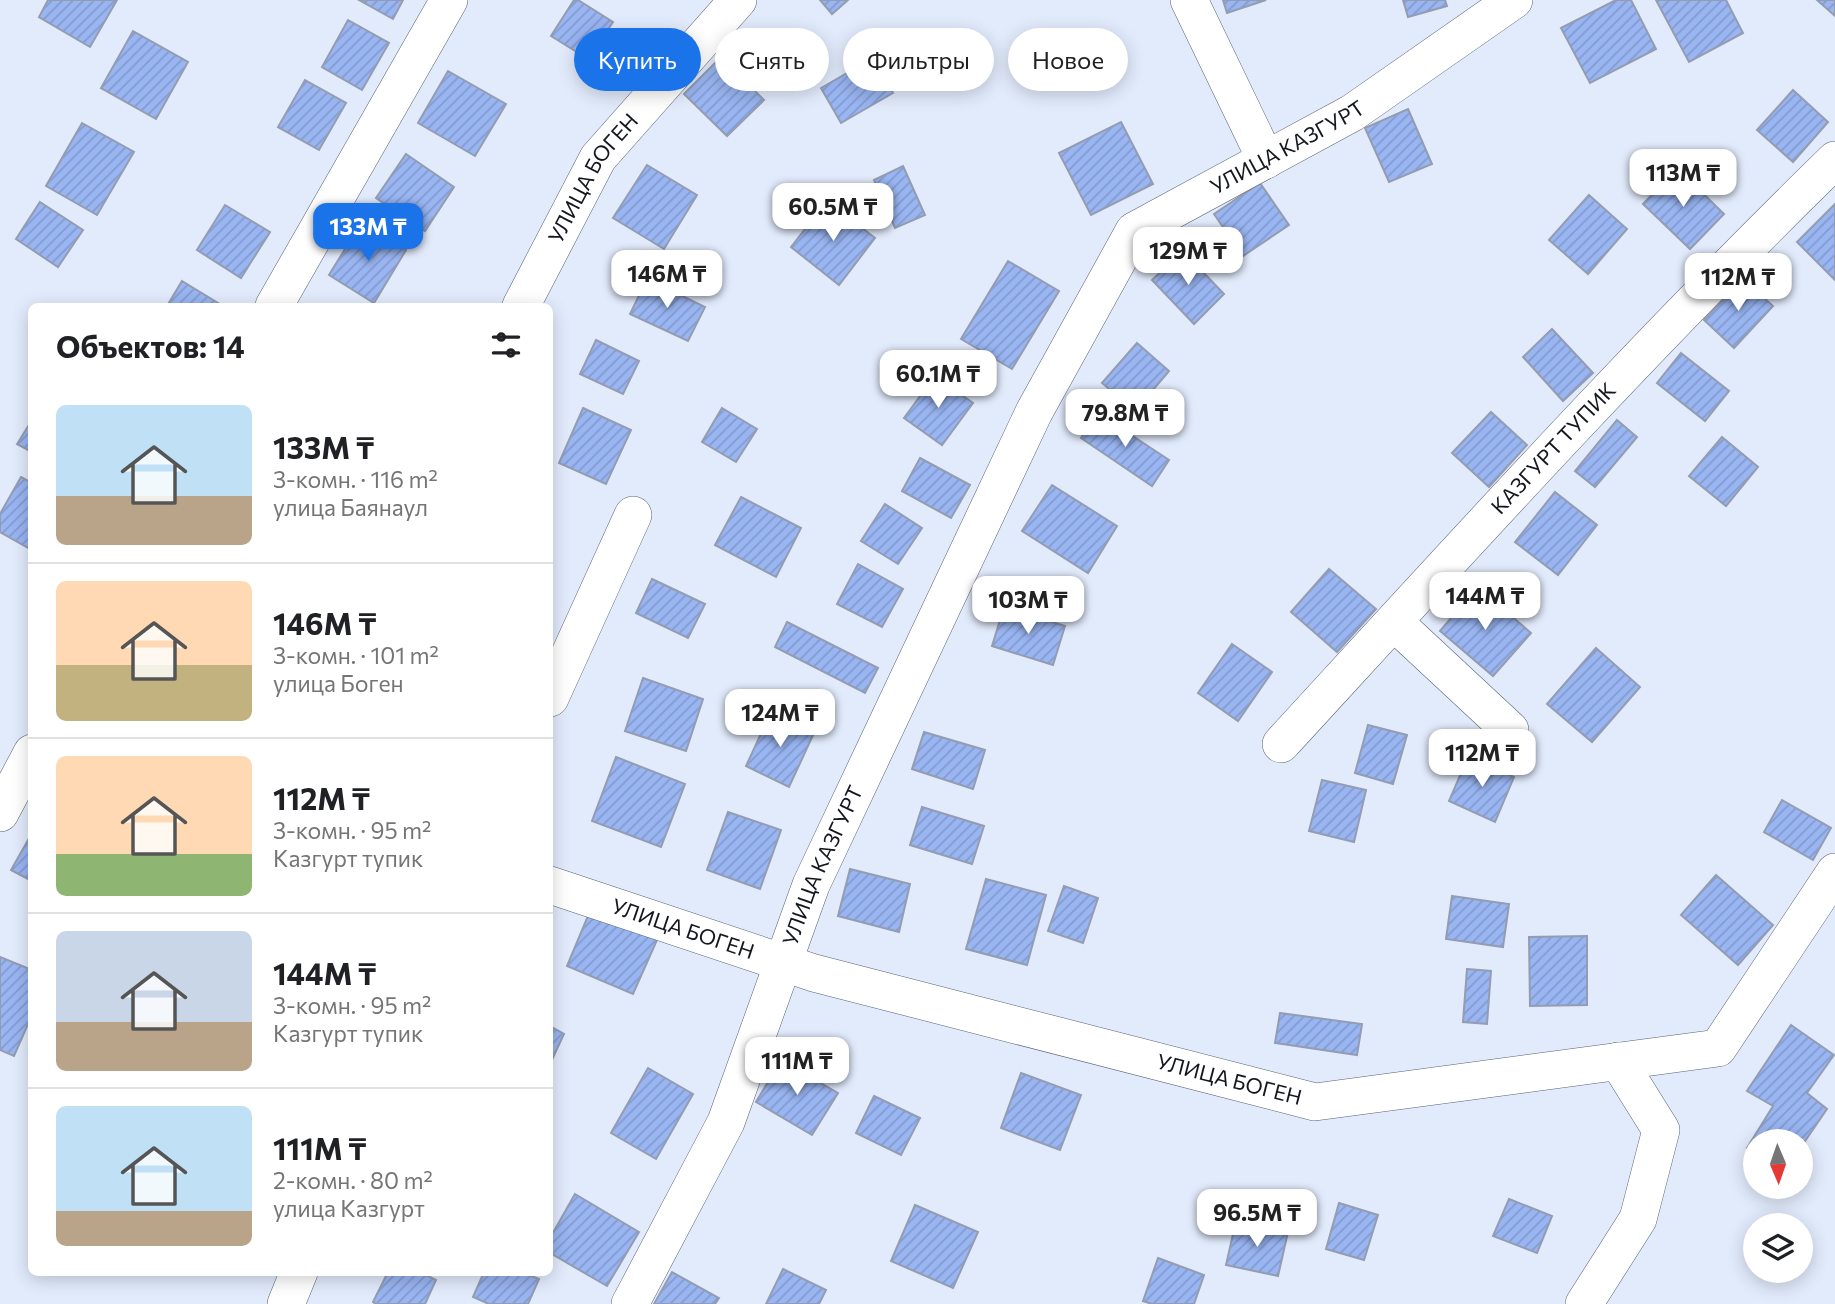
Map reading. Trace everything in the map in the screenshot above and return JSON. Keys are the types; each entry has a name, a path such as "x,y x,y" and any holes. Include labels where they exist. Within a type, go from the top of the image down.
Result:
{"street":[{"path":"276,303 449,0"},
{"name":"УЛИЦА БОГЕН","path":"523,303 598,158 738,0"},
{"path":"1189,0 1266,160"},
{"name":"УЛИЦА КАЗГУРТ","path":"630,1304 726,1122 811,884 1034,412 1134,231 1352,113 1514,0"},
{"name":"КАЗГУРТ ТУПИК","path":"1281,744 1508,497 1752,241 1835,160"},
{"path":"553,691 633,515"},
{"path":"1394,622 1510,730"},
{"path":"0,813 28,760"},
{"name":"УЛИЦА БОГЕН","path":"553,886 782,964 1315,1102 1718,1048 1835,872"},
{"path":"1584,1304 1638,1219 1661,1130 1618,1061"},
{"path":"286,1304 297,1276"}],"building":[{"path":"48,0 117,0 90,47 39,17"},
{"path":"359,0 403,0 393,19"},
{"path":"574,0 613,22 609,28 574,28 574,50 551,36"},
{"path":"820,0 848,0 832,14"},
{"path":"1223,0 1266,0 1227,13"},
{"path":"1403,0 1445,0 1447,6 1408,17"},
{"path":"1616,0 1631,0 1656,49 1590,83 1561,28"},
{"path":"1656,0 1726,0 1743,33 1689,62"},
{"path":"1817,0 1835,0 1835,16"},
{"path":"348,20 389,43 362,90 322,67"},
{"path":"133,31 188,62 156,119 101,88"},
{"path":"715,63 715,91 755,91 764,100 727,136 684,94 687,91 701,91 701,77"},
{"path":"448,71 506,104 475,156 418,123"},
{"path":"843,75 843,91 893,93 841,123 823,91 829,91 829,83"},
{"path":"305,80 346,103 319,150 278,127"},
{"path":"1793,90 1828,122 1793,162 1757,130"},
{"path":"1408,109 1432,164 1389,182 1365,128"},
{"path":"1121,122 1153,184 1091,215 1059,153"},
{"path":"82,123 134,152 97,215 46,186"},
{"path":"406,154 454,187 425,231 376,198"},
{"path":"647,165 697,195 664,249 613,218"},
{"path":"903,166 925,215 895,228 874,180"},
{"path":"1677,168 1724,214 1690,249 1643,204"},
{"path":"1260,183 1289,225 1243,256 1214,214"},
{"path":"1589,195 1627,229 1588,274 1549,240"},
{"path":"827,201 875,238 839,285 791,247"},
{"path":"40,202 83,230 58,267 16,239"},
{"path":"1835,204 1835,280 1797,242"},
{"path":"225,205 270,232 241,278 197,250"},
{"path":"361,223 406,250 374,303 329,275"},
{"path":"1183,251 1224,294 1194,324 1152,280"},
{"path":"1008,261 1059,291 1012,369 961,339"},
{"path":"647,279 705,307 688,341 630,314"},
{"path":"1743,279 1773,306 1734,348 1704,320"},
{"path":"182,281 218,303 169,303"},
{"path":"1552,329 1593,373 1563,401 1523,357"},
{"path":"596,340 639,361 623,394 580,374"},
{"path":"1137,343 1169,371 1135,411 1102,383"},
{"path":"1681,353 1729,391 1705,421 1657,383"},
{"path":"935,376 973,403 942,445 904,418"},
{"path":"583,408 631,430 606,484 559,463"},
{"path":"722,408 757,429 736,462 702,442"},
{"path":"1491,412 1527,445 1489,487 1452,453"},
{"path":"1098,413 1169,460 1152,486 1081,438"},
{"path":"1617,420 1637,437 1595,487 1575,471"},
{"path":"28,426 28,450 17,444"},
{"path":"1722,437 1758,467 1726,506 1689,476"},
{"path":"920,458 970,485 951,518 902,491"},
{"path":"21,477 28,481 28,548 0,532 0,514"},
{"path":"1052,485 1117,526 1088,573 1022,531"},
{"path":"1555,492 1597,525 1558,575 1515,542"},
{"path":"741,497 801,528 776,577 715,545"},
{"path":"885,504 922,528 898,564 861,541"},
{"path":"858,564 903,589 882,627 837,604"},
{"path":"1329,569 1376,609 1337,652 1291,612"},
{"path":"652,579 705,604 688,638 636,613"},
{"path":"1478,587 1531,633 1493,676 1440,631"},
{"path":"1004,607 1065,626 1053,665 992,646"},
{"path":"787,622 878,668 865,693 775,647"},
{"path":"1232,644 1272,672 1238,721 1198,693"},
{"path":"1596,648 1640,687 1592,742 1547,704"},
{"path":"643,678 703,699 686,751 625,731"},
{"path":"771,712 814,733 789,787 746,766"},
{"path":"1368,725 1407,735 1393,784 1355,773"},
{"path":"924,732 985,750 973,789 912,769"},
{"path":"616,757 685,784 661,847 592,821"},
{"path":"1468,757 1514,777 1495,822 1449,801"},
{"path":"1322,780 1366,790 1354,842 1309,831"},
{"path":"1782,800 1831,828 1813,860 1764,832"},
{"path":"922,807 984,826 972,864 910,845"},
{"path":"728,812 781,830 760,889 707,870"},
{"path":"28,840 28,879 11,870"},
{"path":"850,869 910,884 899,932 838,916"},
{"path":"1716,875 1773,925 1738,965 1681,915"},
{"path":"986,879 1046,895 1027,965 966,949"},
{"path":"1064,886 1098,898 1083,943 1048,931"},
{"path":"1452,896 1509,904 1503,947 1446,939"},
{"path":"590,911 657,940 633,994 567,966"},
{"path":"1587,936 1587,1005 1530,1006 1529,937"},
{"path":"0,957 28,968 28,1024 14,1056 0,1050"},
{"path":"1467,969 1491,971 1487,1024 1463,1022"},
{"path":"1280,1013 1362,1024 1357,1055 1275,1043"},
{"path":"1791,1025 1834,1055 1807,1093 1827,1109 1813,1129 1759,1129 1773,1106 1747,1091"},
{"path":"553,1028 564,1034 553,1058"},
{"path":"781,1060 838,1093 812,1135 756,1102"},
{"path":"648,1068 693,1094 656,1159 611,1133"},
{"path":"1021,1073 1081,1095 1060,1150 1001,1128"},
{"path":"874,1096 920,1118 901,1155 856,1133"},
{"path":"575,1194 639,1232 607,1286 553,1255 553,1233"},
{"path":"1509,1199 1552,1216 1537,1253 1493,1236"},
{"path":"1339,1203 1378,1215 1364,1260 1326,1249"},
{"path":"915,1205 978,1232 953,1288 891,1261"},
{"path":"1236,1221 1288,1232 1278,1276 1226,1265"},
{"path":"1158,1258 1204,1275 1194,1304 1152,1304 1143,1301"},
{"path":"783,1269 826,1290 819,1304 766,1304"},
{"path":"672,1272 719,1298 715,1304 654,1304"},
{"path":"386,1276 428,1276 436,1280 425,1304 373,1302"},
{"path":"482,1276 532,1276 539,1279 528,1304 489,1304 473,1297"}]}
